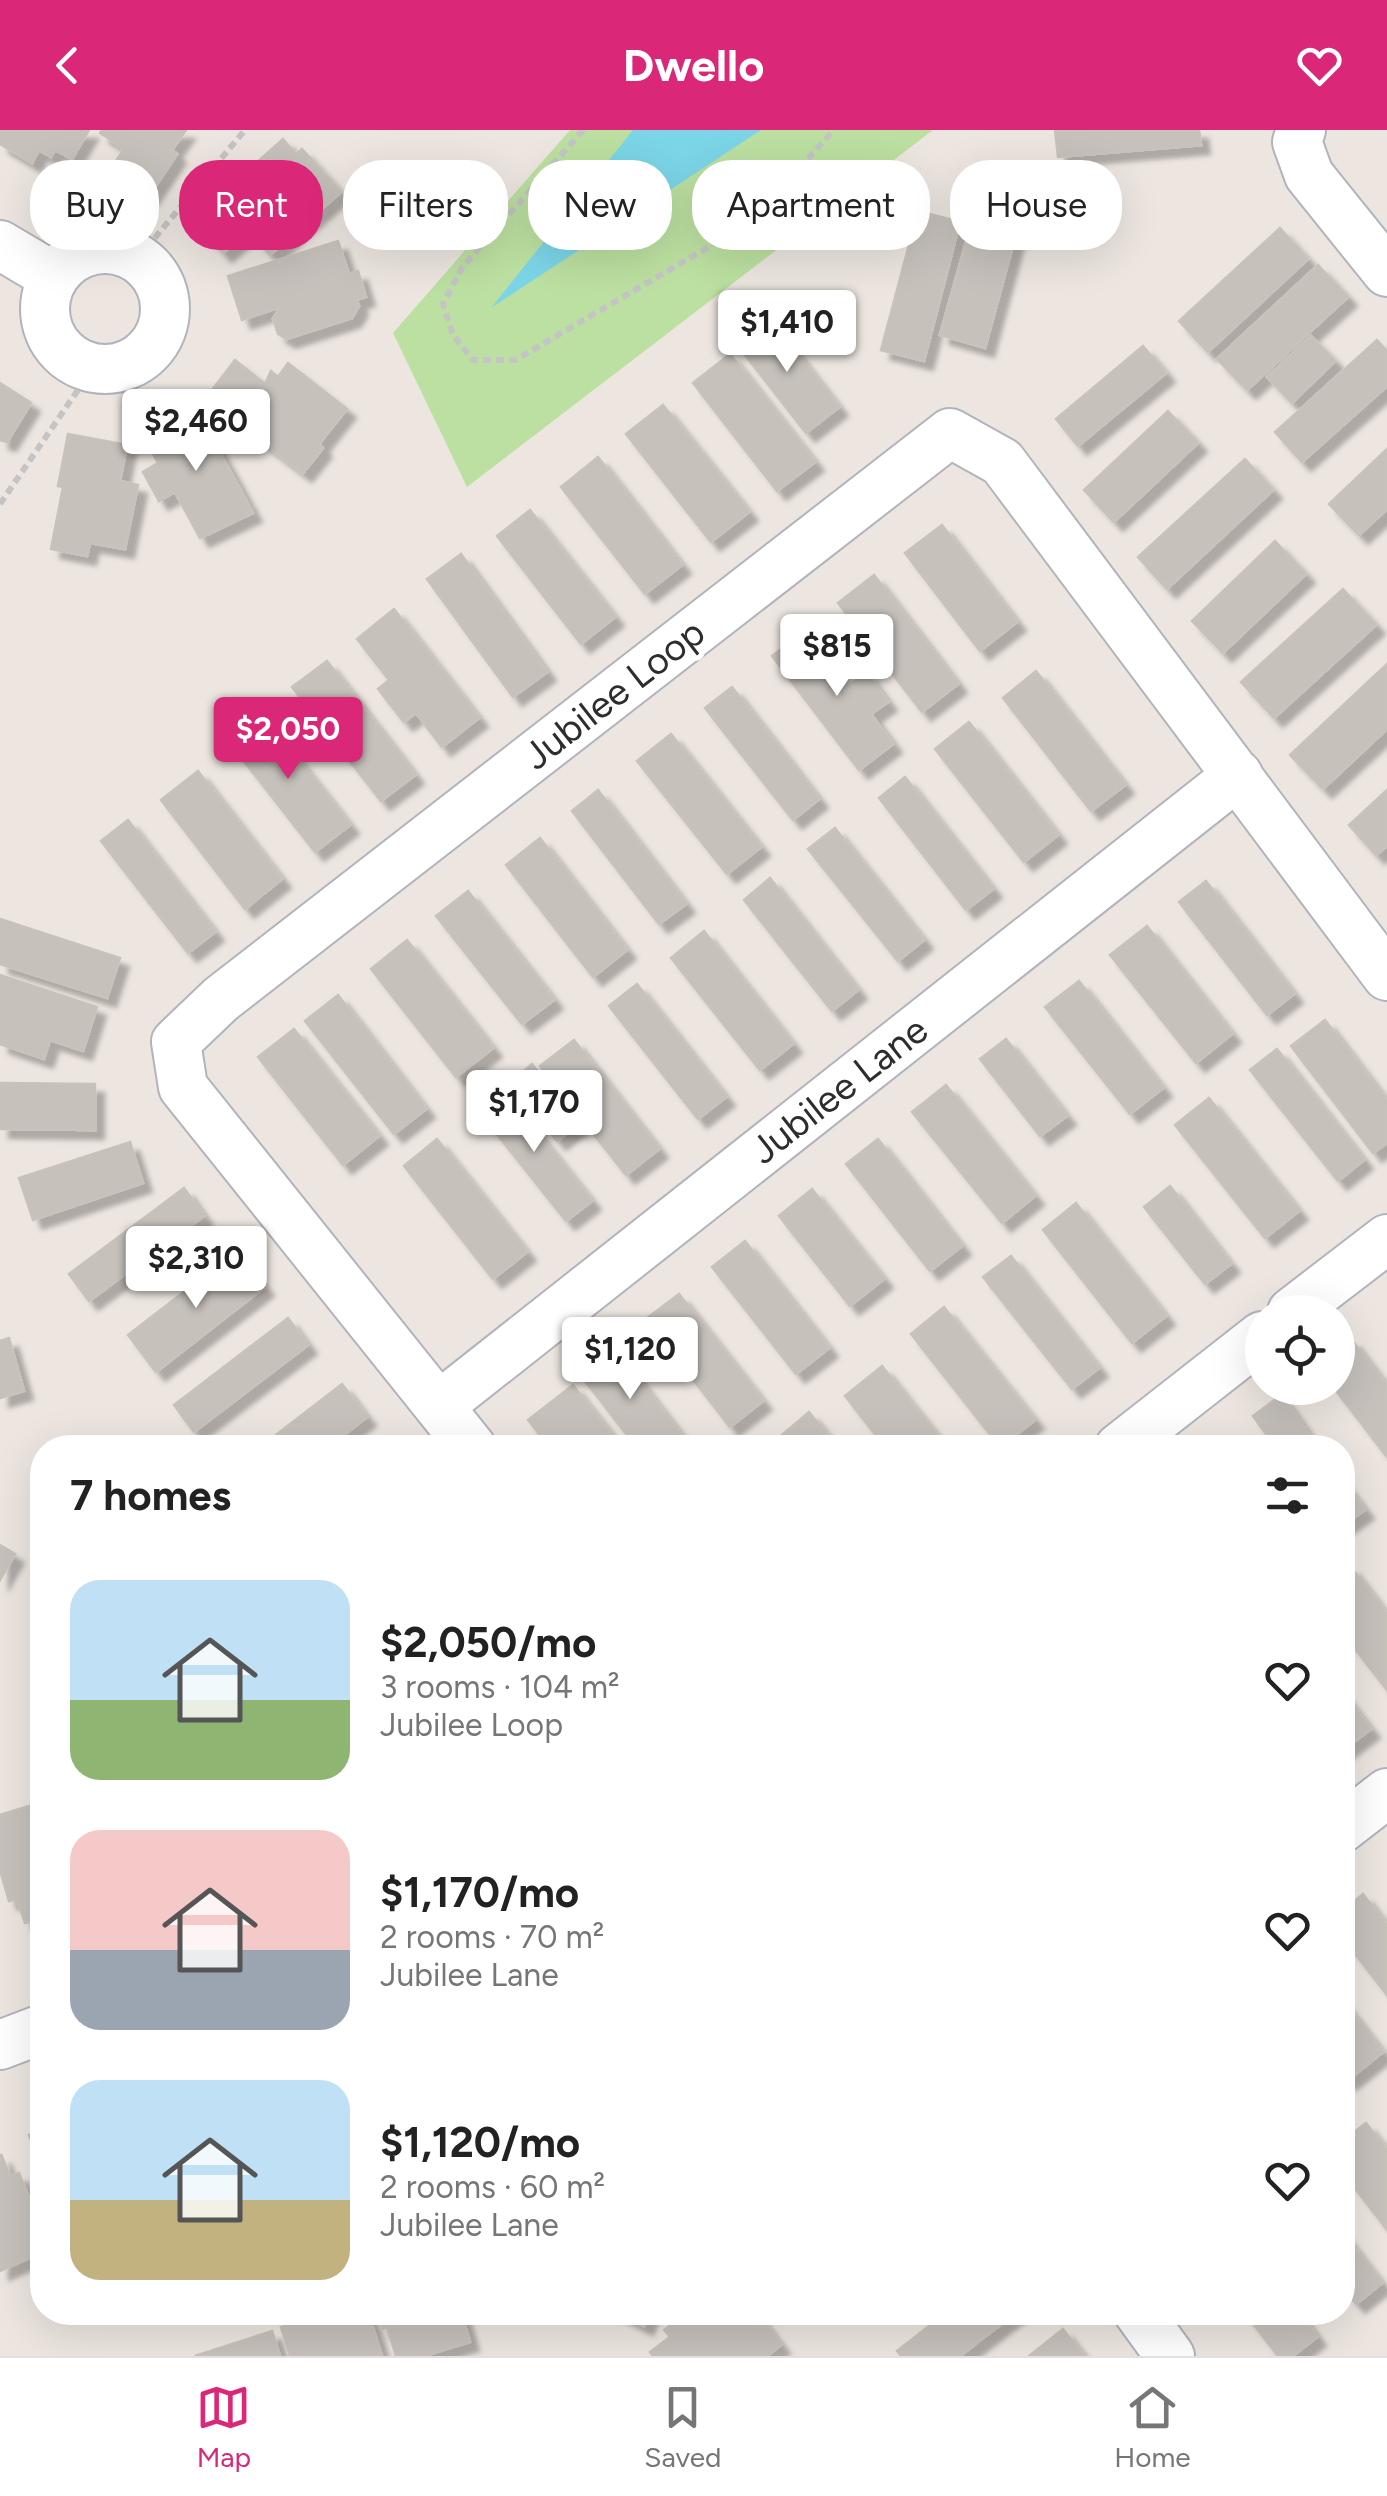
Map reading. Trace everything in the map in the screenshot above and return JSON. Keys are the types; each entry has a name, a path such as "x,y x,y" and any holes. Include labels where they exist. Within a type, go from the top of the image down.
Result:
{"street":[{"path":"1301,130 1296,142 1309,175 1387,272"},
{"path":"0,245 54,277"},
{"path":"101,248 120,250 138,258 153,272 166,311 161,331 150,349 134,362 114,368 93,368 75,361 60,349 45,314 46,295 54,277 83,252 101,248"},
{"name":"Jubilee Loop","path":"462,1435 183,1087 176,1042 221,999 950,433 1002,462 1387,976"},
{"name":"Jubilee Lane","path":"440,1405 1238,775"},
{"path":"1314,1295 1387,1239"},
{"path":"1136,1435 1245,1349"},
{"path":"1355,1818 1387,1793"},
{"path":"0,2045 30,2034"},
{"path":"1147,2325 1170,2356"}],"path":[{"path":"138,258 244,130"},
{"path":"583,130 462,268 443,304 453,335 473,360 515,360 732,234 760,212 834,130"},
{"path":"0,504 93,368"}],"green space":[{"path":"570,130 933,130 894,160 692,160 692,250 776,250 467,487 393,333 465,250 508,250 508,201 528,178 528,250 672,250 672,160 544,160"}],"water":[{"path":"633,130 761,130 715,160 692,160 692,175 672,189 672,160 609,160"},
{"path":"537,250 579,250 491,308"}],"building":[{"path":"0,130 89,130 72,159 55,150 51,157 39,150 30,162 0,144"},
{"path":"186,130 172,150 177,154 159,181 159,160 117,160 124,149 100,133"},
{"path":"1055,130 1199,130 1201,145 1058,157"},
{"path":"283,139 296,154 302,149 312,160 260,160"},
{"path":"323,172 341,192 323,208"},
{"path":"930,214 950,219 953,250 924,361 881,350 908,250 930,250"},
{"path":"1280,228 1308,259 1208,352 1179,321"},
{"path":"338,241 349,274 358,271 366,297 356,300 359,306 352,318 287,339 278,334 273,319 280,307 242,320 228,276 310,250 323,250 323,246"},
{"path":"964,250 1012,250 985,348 940,335"},
{"path":"1318,265 1348,297 1247,390 1217,359"},
{"path":"768,316 839,407 806,433 735,342"},
{"path":"1311,336 1335,361 1292,403 1267,377"},
{"path":"1377,340 1387,351 1387,386 1302,462 1275,432"},
{"path":"1143,346 1166,373 1078,446 1056,419"},
{"path":"730,354 815,462 777,491 693,383"},
{"path":"235,360 265,384 271,371 278,377 288,363 347,409 319,444 323,448 303,473 205,399"},
{"path":"0,383 31,403 7,442 0,440"},
{"path":"194,405 253,513 200,538 175,492 159,501 143,472 158,463 152,452 163,446 153,428"},
{"path":"663,405 749,512 711,542 626,434"},
{"path":"1168,411 1198,443 1114,522 1084,490"},
{"path":"68,434 127,445 120,481 138,485 125,549 90,543 87,556 51,549"},
{"path":"1387,449 1387,509 1359,535 1329,504"},
{"path":"598,457 682,565 645,594 561,487"},
{"path":"1245,459 1273,490 1167,589 1138,557"},
{"path":"530,510 615,617 581,644 497,536"},
{"path":"942,525 1017,622 980,651 905,553"},
{"path":"1275,541 1306,574 1223,653 1192,621"},
{"path":"461,554 547,672 513,697 427,579"},
{"path":"874,575 958,684 922,712 838,603"},
{"path":"1343,589 1376,625 1274,718 1241,682"},
{"path":"394,609 479,718 442,747 416,713 404,722 378,689 389,680 357,639"},
{"path":"806,630 848,686 866,672 888,702 871,714 893,744 859,770 772,656"},
{"path":"327,661 415,775 381,801 292,687"},
{"path":"1387,664 1387,729 1323,789 1290,755"},
{"path":"1036,671 1125,785 1091,811 1003,698"},
{"path":"732,687 819,799 793,820 705,708"},
{"path":"261,712 350,825 315,852 226,738"},
{"path":"969,722 1058,835 1024,862 935,749"},
{"path":"671,734 761,847 727,874 637,761"},
{"path":"198,771 282,879 245,909 161,800"},
{"path":"905,777 993,889 966,910 879,798"},
{"path":"598,790 686,904 659,924 572,811"},
{"path":"1387,790 1387,846 1376,855 1349,825"},
{"path":"128,820 215,932 188,953 101,841"},
{"path":"835,828 924,940 898,961 808,849"},
{"path":"540,838 627,950 593,977 506,865"},
{"path":"770,878 858,990 832,1011 744,900"},
{"path":"1206,881 1294,994 1267,1015 1179,902"},
{"path":"468,891 554,1000 522,1024 436,916"},
{"path":"0,919 120,958 107,998 0,964"},
{"path":"1147,926 1232,1034 1196,1063 1110,955"},
{"path":"704,931 793,1044 760,1070 671,958"},
{"path":"407,940 493,1048 456,1077 371,969"},
{"path":"0,975 97,1007 83,1051 50,1040 44,1059 0,1044"},
{"path":"1079,981 1163,1088 1130,1114 1045,1007"},
{"path":"637,984 726,1097 698,1119 609,1006"},
{"path":"338,995 426,1109 394,1134 305,1021"},
{"path":"1325,1020 1387,1101 1387,1143 1373,1153 1291,1046"},
{"path":"294,1029 379,1136 343,1165 258,1057"},
{"path":"1006,1039 1067,1116 1040,1136 980,1059"},
{"path":"574,1040 659,1149 626,1175 540,1066"},
{"path":"1277,1049 1364,1160 1338,1181 1250,1070"},
{"path":"532,1064 579,1124 557,1141 511,1082"},
{"path":"0,1083 95,1084 95,1130 0,1129"},
{"path":"946,1085 1035,1196 1002,1223 912,1112"},
{"path":"503,1089 592,1201 566,1221 477,1109"},
{"path":"1209,1098 1299,1211 1265,1238 1175,1125"},
{"path":"437,1139 527,1252 493,1279 404,1166"},
{"path":"878,1139 962,1246 930,1271 846,1164"},
{"path":"130,1142 143,1183 33,1220 19,1178"},
{"path":"1170,1186 1231,1264 1205,1284 1144,1207"},
{"path":"184,1188 204,1216 89,1301 69,1274"},
{"path":"812,1189 884,1279 850,1306 779,1216"},
{"path":"1076,1203 1166,1316 1132,1343 1043,1230"},
{"path":"745,1241 829,1348 796,1374 712,1267"},
{"path":"237,1251 265,1287 156,1372 128,1335"},
{"path":"1011,1256 1099,1368 1072,1389 983,1277"},
{"path":"679,1294 763,1401 730,1427 646,1319"},
{"path":"944,1307 1035,1420 1016,1435 991,1435 911,1334"},
{"path":"288,1318 308,1345 194,1432 174,1405"},
{"path":"9,1338 24,1391 0,1398 0,1341"},
{"path":"1355,1344 1387,1386 1387,1457 1347,1405 1355,1405"},
{"path":"613,1346 681,1435 627,1435 579,1373"},
{"path":"882,1366 937,1435 876,1435 845,1396"},
{"path":"342,1384 367,1417 344,1435 276,1435"},
{"path":"573,1385 612,1435 540,1435 528,1420"},
{"path":"1268,1405 1288,1405 1310,1435 1267,1435 1253,1416"},
{"path":"809,1412 828,1435 782,1435"},
{"path":"1355,1497 1365,1510 1355,1517"},
{"path":"0,1545 15,1554 0,1580"},
{"path":"1355,1572 1387,1614 1387,1690 1355,1649"},
{"path":"1355,1709 1371,1729 1355,1741"},
{"path":"30,1806 30,1922 25,1923 17,1899 9,1901 0,1870 0,1815"},
{"path":"1363,1894 1387,1925 1387,1995 1355,1954 1355,1900"},
{"path":"1355,2016 1383,2052 1355,2075"},
{"path":"1366,2123 1387,2150 1387,2230 1355,2188 1355,2131"},
{"path":"1,2154 10,2176 19,2173 30,2200 30,2258 0,2271"},
{"path":"1355,2249 1382,2283 1355,2303"},
{"path":"372,2325 382,2356 290,2356 281,2327"},
{"path":"381,2325 465,2325 470,2342 424,2356 396,2356 387,2327 382,2329"},
{"path":"670,2325 766,2325 781,2345 767,2356 653,2356 650,2352 670,2337 664,2330"},
{"path":"930,2325 1000,2325 960,2356 901,2356 897,2351"},
{"path":"1254,2325 1308,2325 1317,2337 1293,2356 1278,2356"},
{"path":"1063,2329 1084,2356 1029,2356"},
{"path":"272,2331 280,2356 195,2356"}]}
